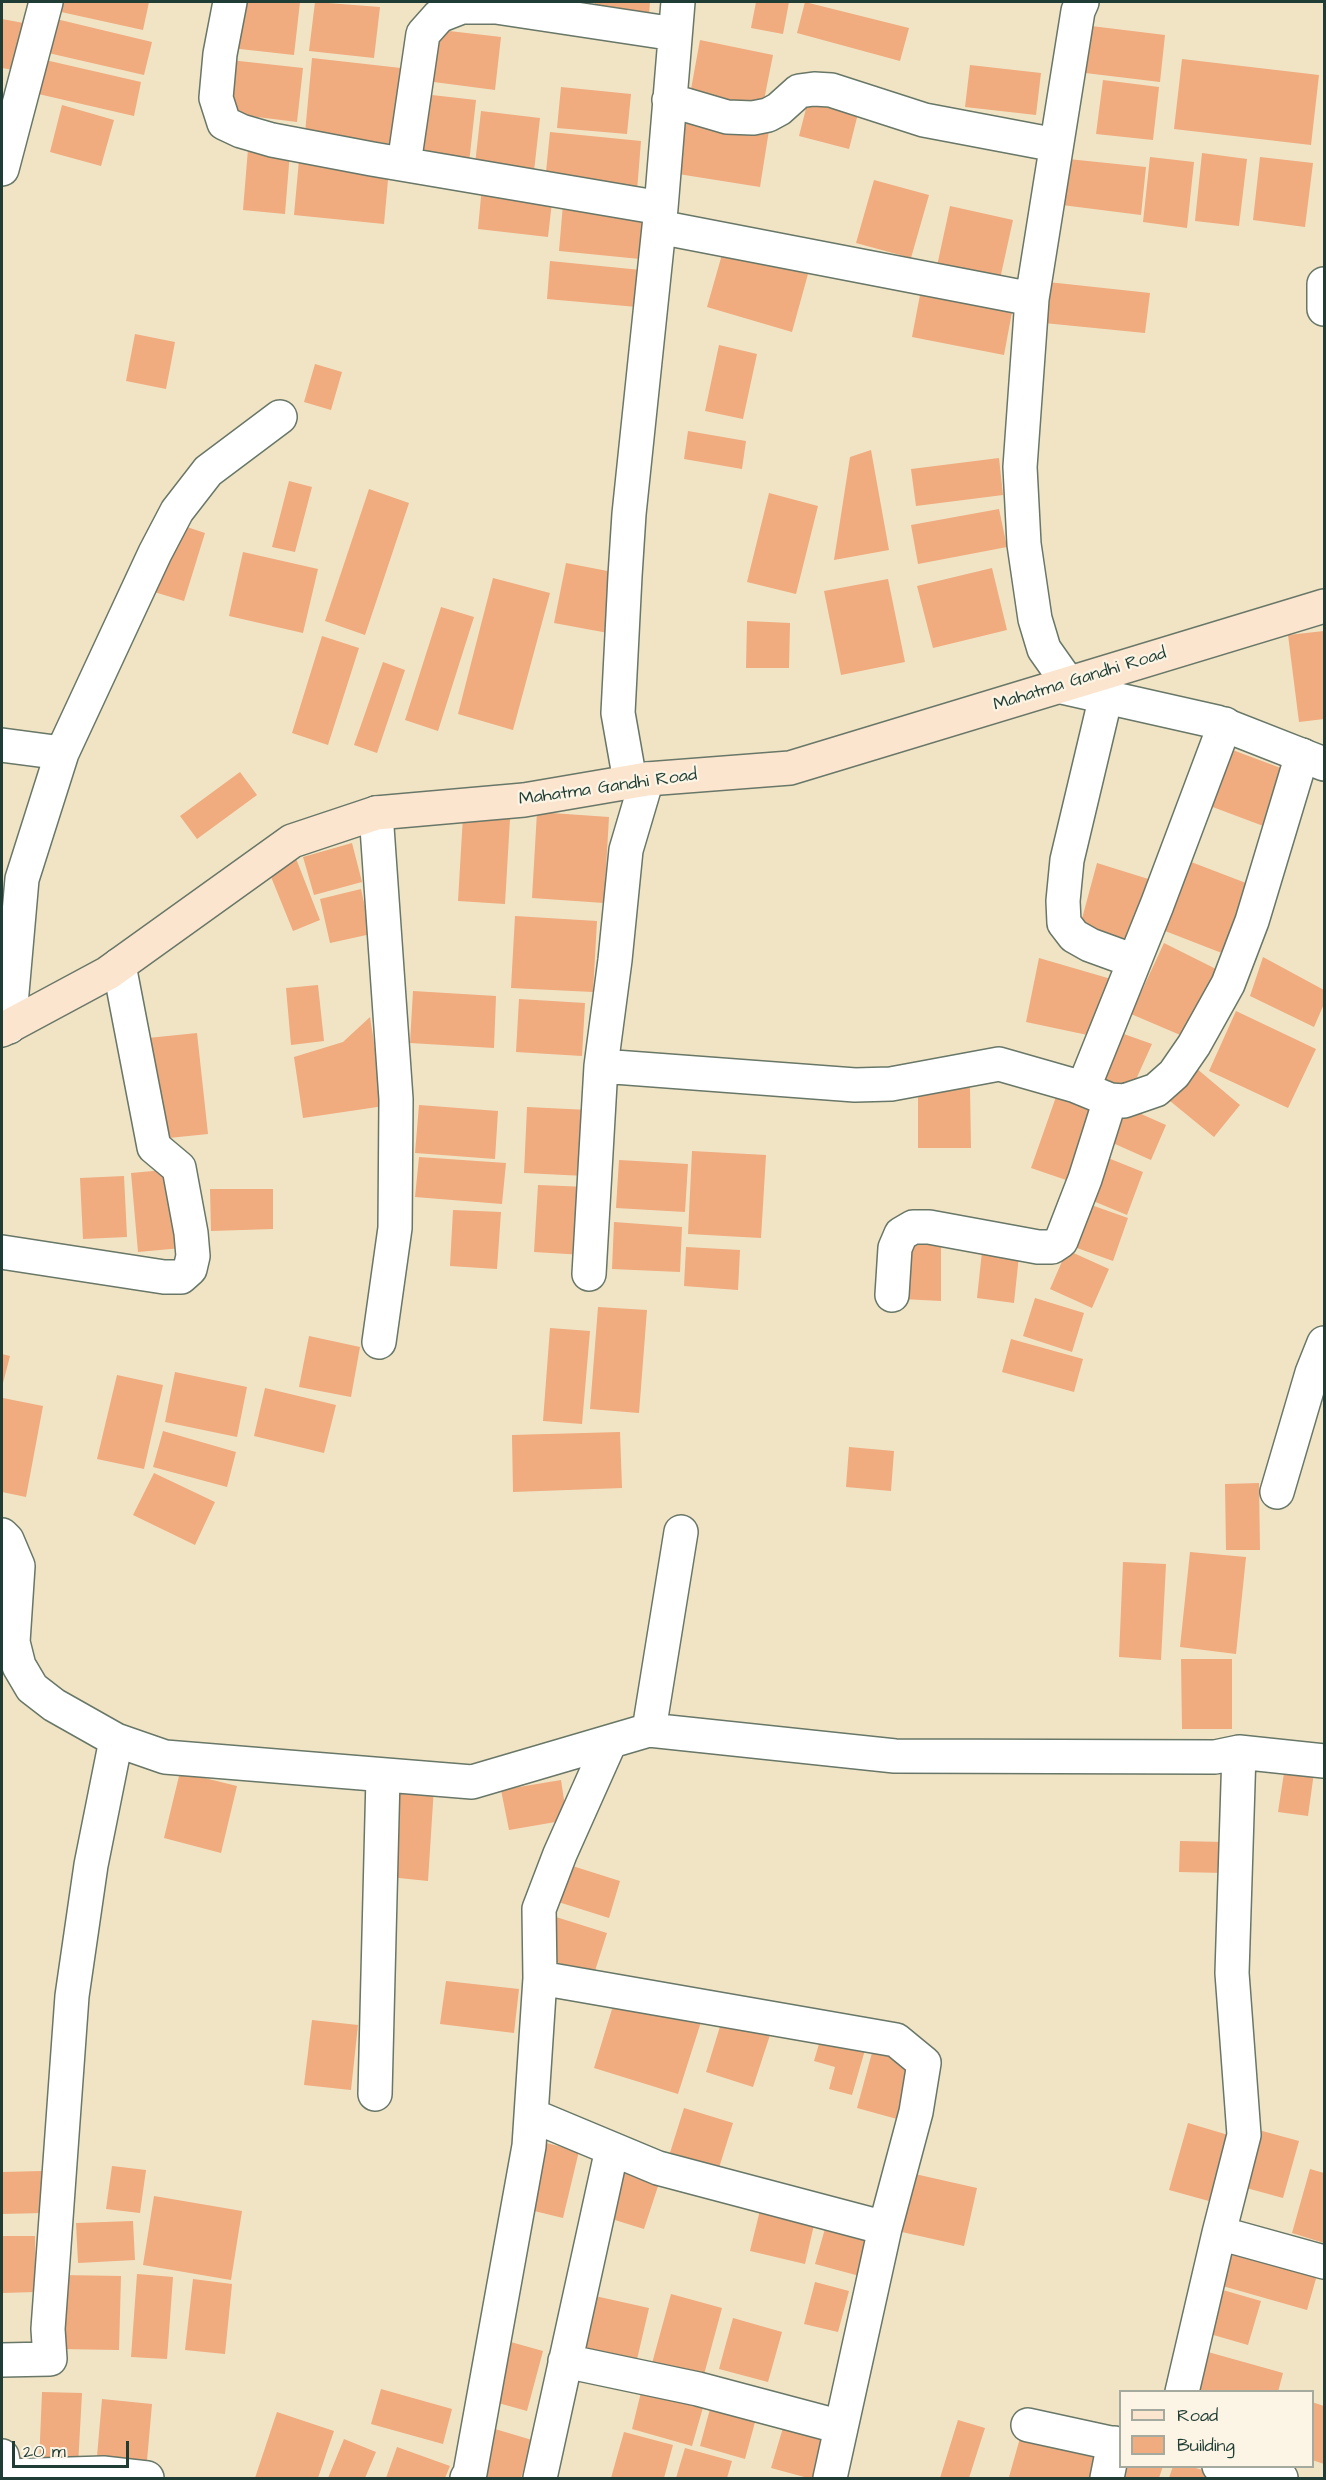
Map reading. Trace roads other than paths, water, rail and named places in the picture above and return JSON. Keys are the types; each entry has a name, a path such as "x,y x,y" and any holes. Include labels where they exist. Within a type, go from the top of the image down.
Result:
{"main road":[{"name":"Mahatma Gandhi Road","path":"5,1028 119,965 292,841 376,813 524,800 638,780 790,768 1324,606"}],"street":[{"path":"2,168 46,2"},
{"path":"230,2 220,54 216,98 224,123 241,131 272,140 404,164 660,217 1032,299"},
{"path":"589,1274 601,1066 626,850 638,780 618,713 622,630 629,514 660,217 678,2"},
{"path":"601,1066 855,1085 891,1084 999,1064 1096,1095 1124,1101 1156,1090 1174,1074 1188,1055 1228,984 1313,760 1225,724 1062,685 1044,649 1035,619 1024,544 1020,467 1032,299 1078,11 1082,2"},
{"path":"404,164 423,34 439,16 462,7 496,8 675,34"},
{"path":"669,100 727,117 753,118 768,115 779,109 799,92 814,89 831,90 924,120 1056,145"},
{"path":"1324,284 1324,309"},
{"path":"5,1028 22,879 62,753 155,553 177,511 208,471 280,417"},
{"path":"1106,696 1067,860 1063,901 1064,923 1074,936 1090,945 1134,961"},
{"path":"892,1295 895,1248 901,1234 913,1227 929,1227 1038,1246 1052,1247 1061,1241 1085,1179 1096,1095 1134,961 1225,724"},
{"path":"2,745 62,753"},
{"path":"376,813 396,1099 395,1228 379,1342"},
{"path":"2,1252 164,1277 181,1277 190,1269 193,1256 191,1233 179,1168 154,1147 119,965"},
{"path":"1277,1492 1312,1373 1324,1343"},
{"path":"649,1730 681,1532"},
{"path":"2,1535 7,1540 18,1566 19,1590 13,1642 19,1666 32,1688 54,1705 116,1740 165,1756 472,1782 649,1730 895,1756 1215,1757 1239,1752 1324,1761"},
{"path":"2,2360 50,2359 50,2307 72,1996 91,1865 116,1740"},
{"path":"467,2478 470,2473 529,2146 540,1978 539,1909 560,1854 610,1742"},
{"path":"1182,2390 1244,2135 1232,1973 1239,1752"},
{"path":"375,2094 382,1776"},
{"path":"540,1978 896,2040 924,2063 916,2112 885,2228 830,2478"},
{"path":"531,2115 658,2168 885,2228"},
{"path":"540,2478 612,2149"},
{"path":"1219,2232 1324,2262"},
{"path":"566,2361 698,2389 841,2427"},
{"path":"1028,2425 1117,2444 1107,2478"},
{"path":"2,2456 6,2476 103,2473 147,2478"},
{"path":"1229,2468 1281,2478"}]}
